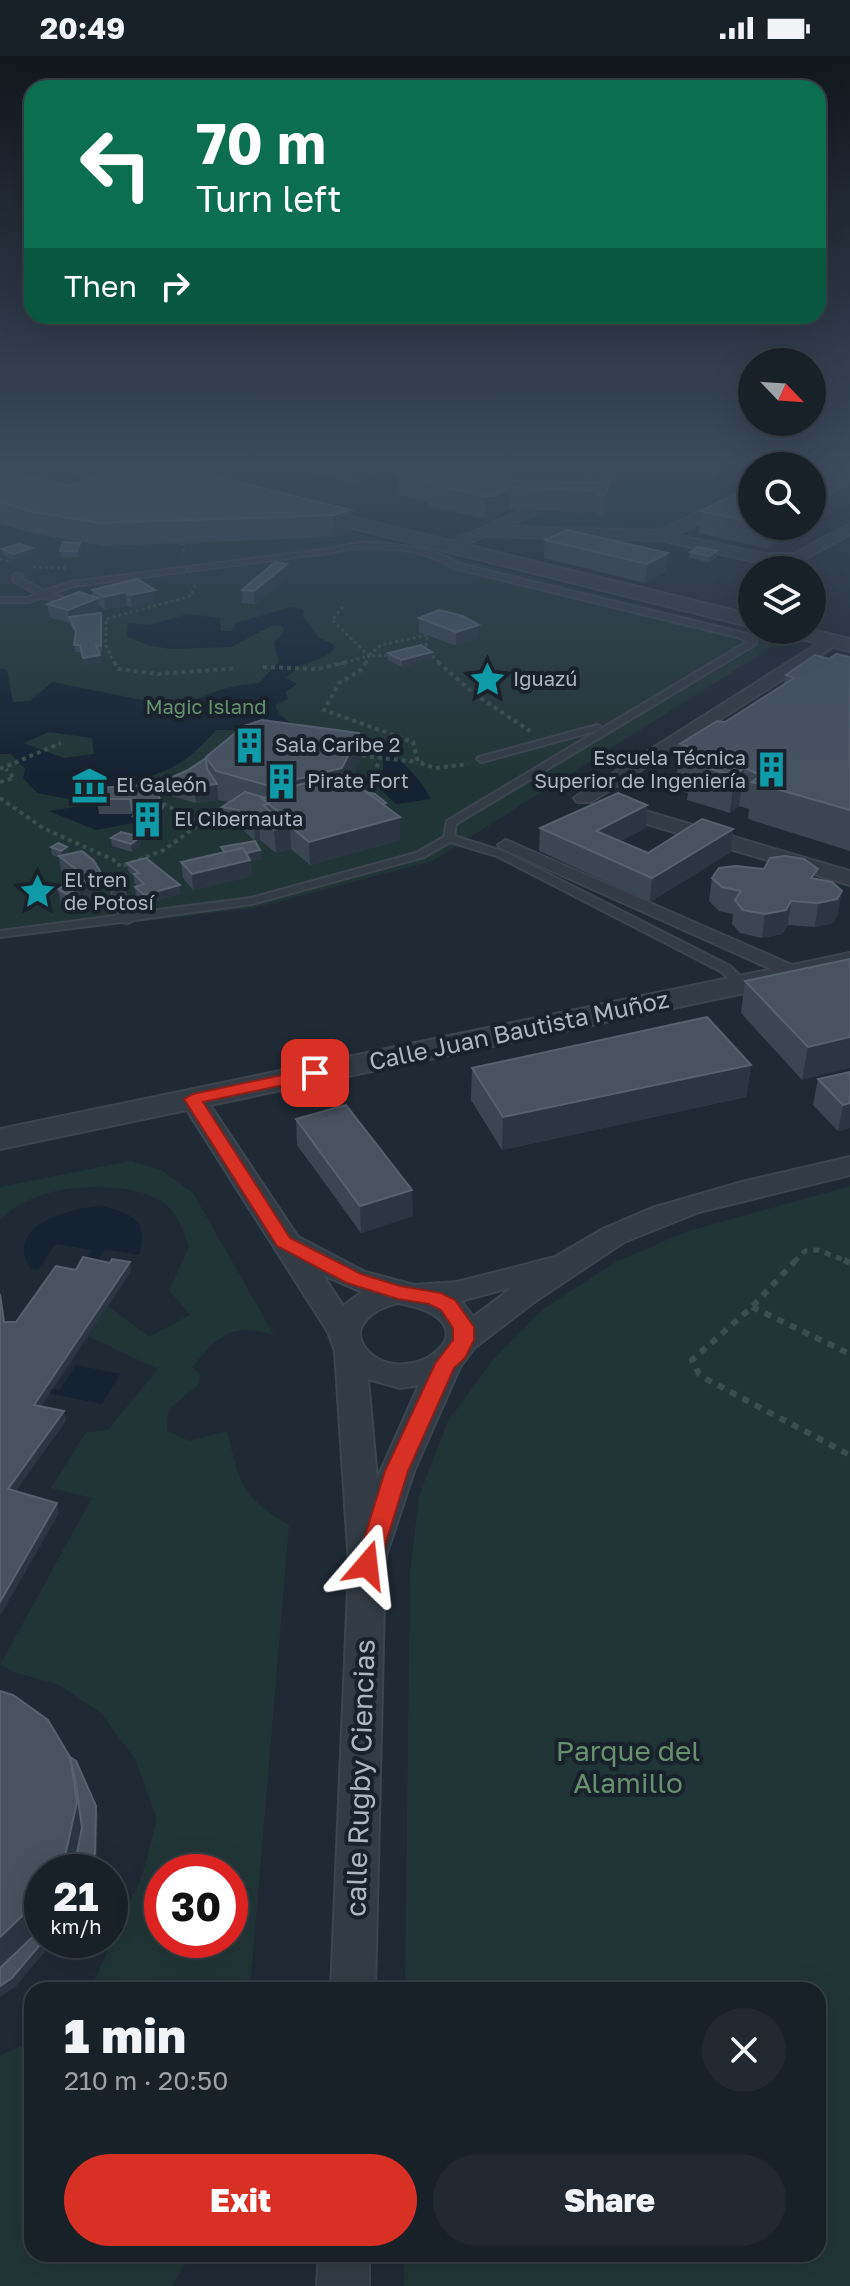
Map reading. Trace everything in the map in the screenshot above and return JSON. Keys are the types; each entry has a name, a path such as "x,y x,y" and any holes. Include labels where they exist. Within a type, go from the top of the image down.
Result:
{"street":[{"path":"537,568 738,618"},
{"path":"840,643 804,657 584,798 850,878"},
{"path":"804,657 835,665"},
{"path":"506,845 795,973"},
{"name":"Calle Juan Bautista Muñoz","path":"0,1139 850,962"},
{"path":"193,1099 360,1363 393,1375 421,1373 454,1352 578,1256"},
{"path":"367,1565 347,1341 356,1309 382,1295 457,1292 521,1276 578,1256 635,1225 688,1206 850,1166"},
{"path":"284,1242 354,1279 448,1305 464,1327 397,1471 367,1565"},
{"name":"calle Rugby Ciencias","path":"353,1982 367,1565"},
{"path":"343,2286 344,2262"}],"lane":[{"path":"0,600 28,600 72,584 196,568"},
{"path":"449,838 451,823 613,724 746,649 753,642 730,632 466,568"},
{"path":"18,575 16,579 22,585 73,604"},
{"path":"482,759 613,724"},
{"path":"0,931 252,901 420,855 449,838 501,854 726,969 741,984"},
{"path":"117,882 121,918"},
{"path":"121,918 135,923"}],"path":[{"path":"186,568 196,583 191,596 106,619 106,646 118,669 158,674 238,668"},
{"path":"343,607 332,620 356,640 369,656"},
{"path":"418,762 413,742 324,710 339,683 361,670 369,656 381,645 428,635 425,650"},
{"path":"412,652 425,650 473,693 534,733"},
{"path":"263,667 317,669 369,656 384,658 398,655"},
{"path":"0,780 14,778 3,769 61,743"},
{"path":"343,754 418,762 435,768 482,759"},
{"path":"357,796 373,781 379,760"},
{"path":"351,779 368,779 378,767"},
{"path":"0,798 43,828 118,862 120,867 164,850 201,823 156,800 154,793 179,777"},
{"path":"850,1263 818,1250 805,1251 795,1258 752,1307 692,1360 699,1374 850,1455"},
{"path":"752,1307 850,1354"}],"green space":[{"name":"Magic Island","path":"0,568 496,568 738,629 738,644 777,644 432,861 254,908 0,939"},
{"path":"131,1161 161,1170 193,1193 274,1335 260,1331 237,1331 227,1334 210,1347 192,1367 200,1375 199,1384 168,1410 167,1431 189,1441 227,1431 235,1464 245,1487 261,1506 289,1525 251,1982 92,1982 105,1958 128,1958 128,1907 144,1868 144,1958 248,1958 248,1854 148,1854 157,1819 135,1759 101,1713 57,1684 13,1672 0,1665 92,1498 51,1488 86,1432 108,1430 158,1369 88,1336 108,1306 149,1337 190,1315 169,1290 189,1247 172,1210 144,1193 100,1187 77,1188 32,1198 0,1221 0,1187"},
{"name":"Parque del Alamillo","path":"850,1186 850,2286 404,2286 404,2262 826,2262 826,1982 405,1982 410,1573 419,1496 448,1421 492,1361 543,1309 616,1262 686,1232"},
{"path":"24,2044 24,2262 186,2262 172,2286 0,2286 0,2056"}],"water":[{"path":"290,607 304,609 303,616 318,637 335,648 324,657 299,667 286,678 297,684 286,692 288,699 275,705 279,713 302,728 370,740 405,765 431,799 396,804 383,792 383,757 372,750 265,730 216,730 184,760 165,771 143,778 134,797 79,801 37,793 23,778 25,769 11,754 0,754 0,669 7,670 13,702 30,701 52,682 192,710 197,705 195,700 203,696 226,688 259,683 279,662 274,642 284,631 282,625 271,626 231,647 170,649 147,645 127,636 128,623 149,625 188,614 220,618 221,631 232,631 236,623","holes":["49,732 92,738 94,754 64,758 23,743"]},
{"path":"100,803 132,814 133,823 96,830 49,811"},
{"path":"100,1206 129,1215 140,1226 142,1243 139,1255 105,1249 96,1262 86,1260 92,1250 55,1244 38,1270 31,1269 24,1254 25,1241 32,1231 57,1215"},
{"path":"76,1365 120,1374 102,1404 28,1389 60,1390"}],"building":[{"path":"268,568 282,568 254,591 242,590"},
{"path":"137,579 155,590 104,597 92,590"},
{"path":"79,592 98,598 68,610 47,604"},
{"path":"439,610 463,616 479,625 456,632 419,618"},
{"path":"101,613 101,646 96,645 100,655 83,658 80,645 74,645 76,631 69,617"},
{"path":"421,645 432,652 401,660 388,653"},
{"name":"Escuela Técnica Superior de Ingeniería","path":"836,654 850,657 850,810 752,782 761,775 744,768 734,776 691,763 698,758 685,754 693,748 680,744 717,721 725,722 794,678 786,675 815,655 829,659"},
{"path":"262,720 359,733 342,768 270,786 216,771 206,757 244,726"},
{"path":"206,758 207,769 217,784 194,787 166,780 188,770"},
{"path":"342,774 400,817 309,842 290,826 274,830 259,817 279,812 262,799 274,795 270,792"},
{"path":"140,785 157,792 163,807 156,817 133,816 137,810 132,810 130,799 97,799 98,788"},
{"path":"245,792 266,798 262,799 269,804 263,805 273,814 259,817 259,824 254,826 238,810 222,807"},
{"path":"366,792 375,794 386,803 383,804"},
{"path":"618,793 647,805 596,831 648,853 702,819 733,829 652,878 540,828"},
{"path":"121,832 140,837 131,844 111,838"},
{"path":"255,841 260,850 246,853 243,848 225,852 221,847"},
{"path":"58,843 67,847 61,851 51,847"},
{"path":"243,848 250,860 192,874 181,862"},
{"path":"82,851 100,871 88,884 66,894 58,889 82,874 59,856"},
{"path":"785,856 804,859 818,869 811,878 832,882 842,891 837,899 818,903 791,901 786,910 765,914 743,910 735,900 741,891 722,887 712,878 719,868 764,869 770,858"},
{"path":"146,858 180,885 144,895 135,887 144,884 134,874 139,873 127,863"},
{"path":"850,959 850,1037 808,1047 745,981"},
{"path":"707,1017 751,1065 503,1117 472,1068"},
{"path":"850,1072 850,1103 843,1105 818,1079"},
{"path":"346,1105 412,1190 360,1206 296,1119"},
{"path":"83,1257 110,1263 112,1259 130,1262 34,1405 64,1411 8,1489 57,1503 0,1602 0,1294 4,1322 16,1322 56,1266 76,1270"},
{"path":"0,1691 13,1695 48,1720 70,1757 77,1802 65,1854 24,1854 24,1914 0,1937"},
{"path":"70,1757 76,1761 96,1806 95,1854 77,1854 82,1828"},
{"path":"24,1945 24,1958 29,1958 12,1978 0,1986 0,1968"}],"place":[{"name":"Iguazú","path":"487,679"},
{"name":"Sala Caribe 2","path":"249,745"},
{"name":"Escuela Técnica Superior de Ingeniería","path":"772,769"},
{"name":"Pirate Fort","path":"281,781"},
{"name":"El Galeón","path":"90,785"},
{"name":"El Cibernauta","path":"148,819"},
{"name":"El tren de Potosí","path":"38,891"}],"route":[{"path":"315,1073 193,1099 284,1242 354,1279 398,1293 417,1293 434,1298 448,1305 464,1327 463,1340 457,1353 445,1364 397,1471 367,1565"}]}
